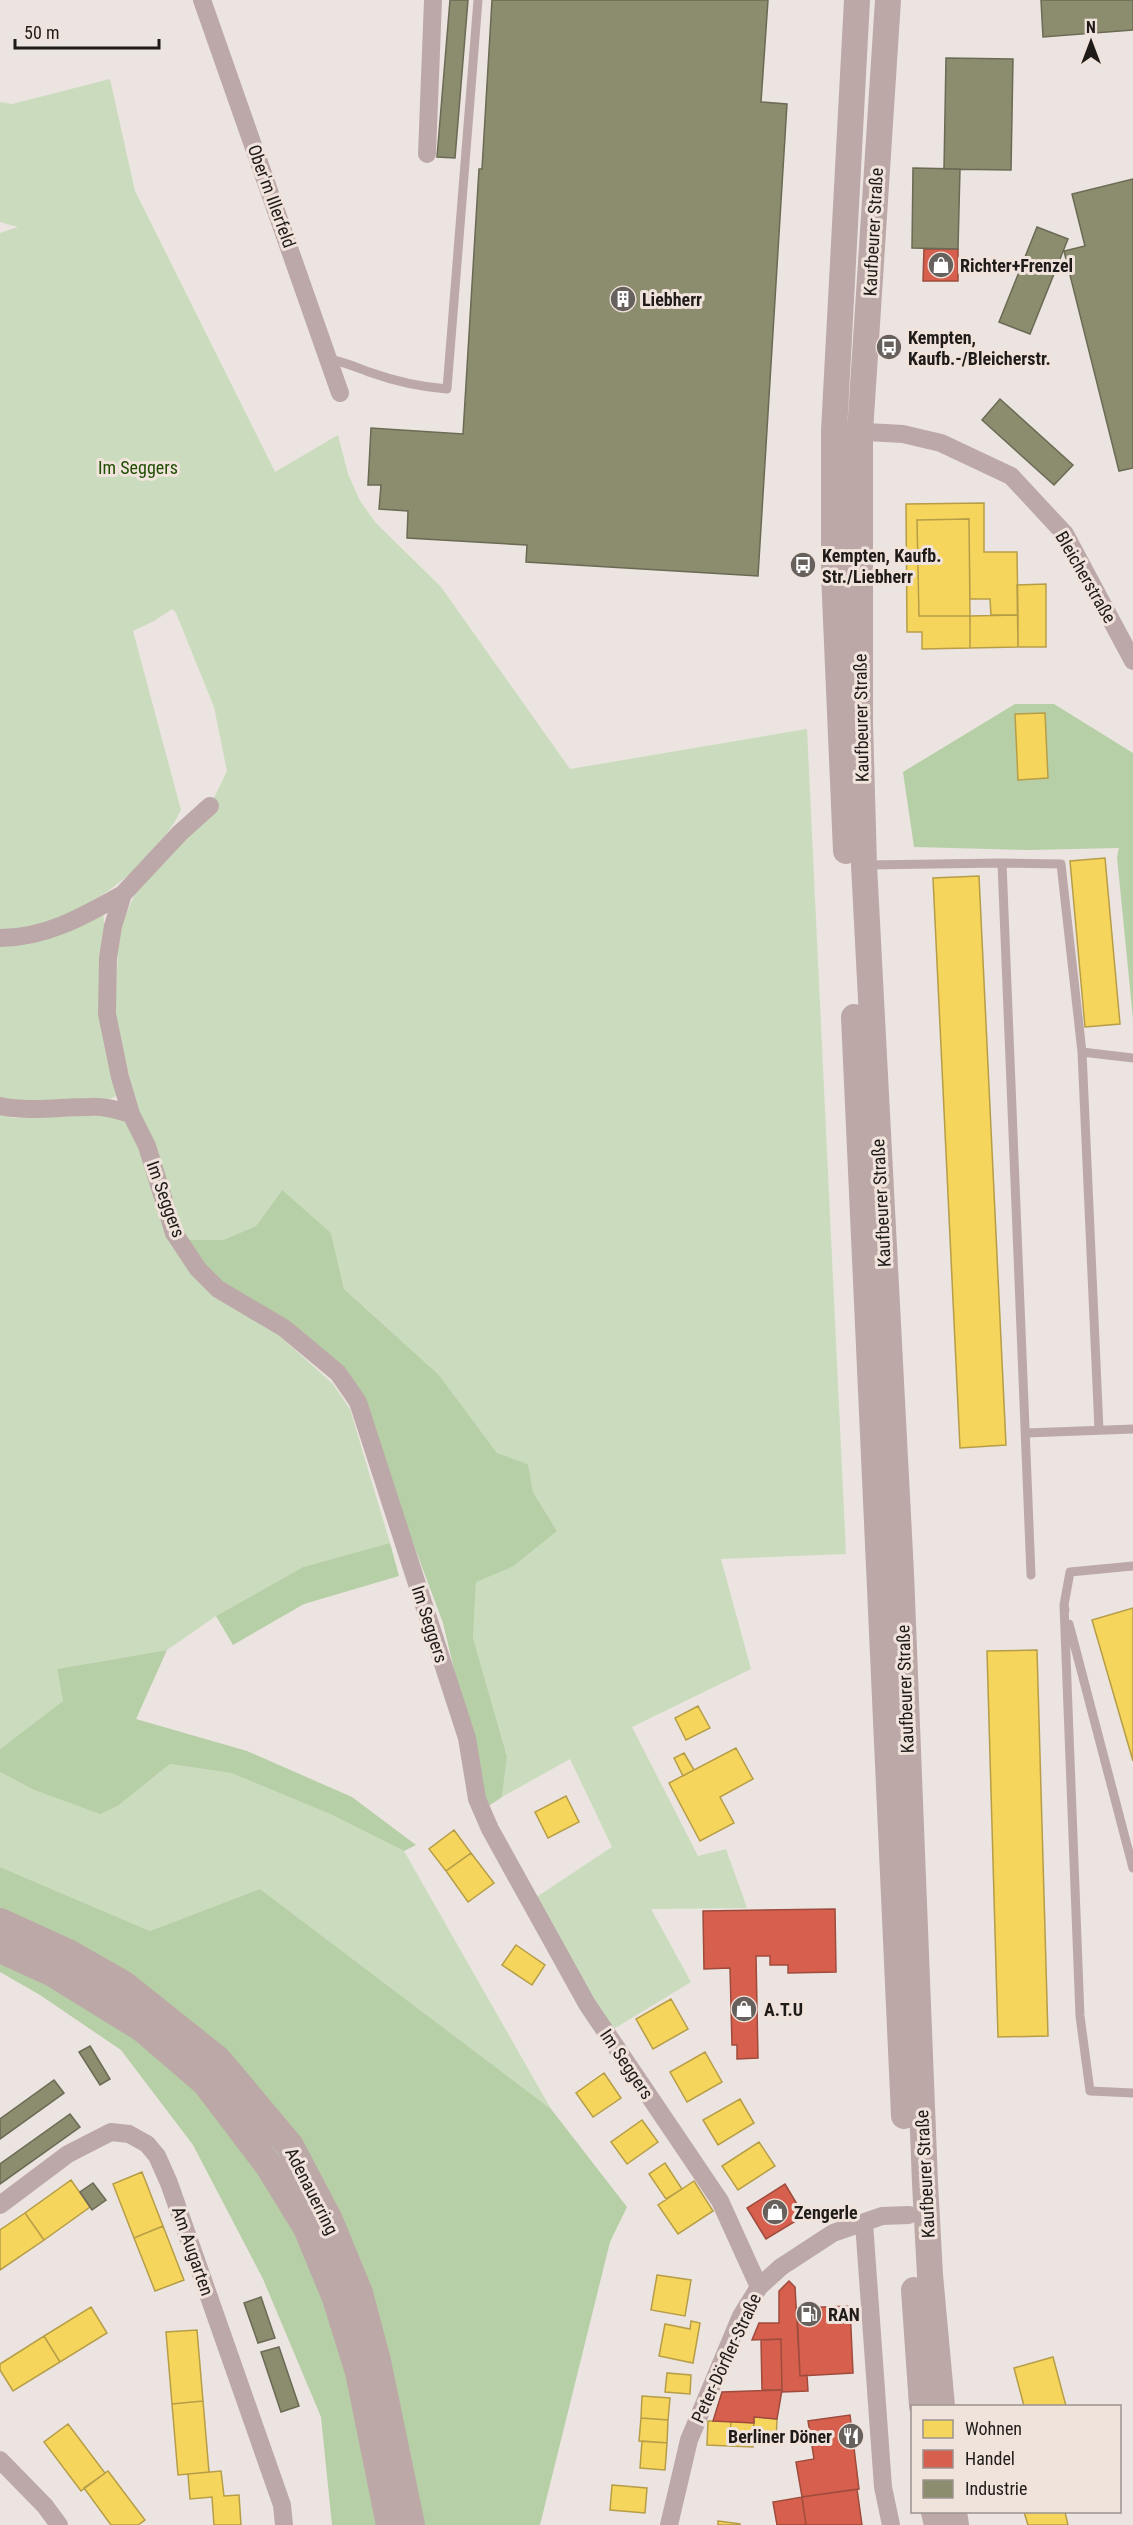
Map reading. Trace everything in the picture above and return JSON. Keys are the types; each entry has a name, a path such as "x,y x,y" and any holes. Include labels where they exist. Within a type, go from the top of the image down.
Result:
{"main road":[{"name":"Kaufbeurer Straße","path":"857,0 834,431 834,574 909,2215 922,2405"},
{"name":"Kaufbeurer Straße","path":"888,0 860,432 860,723 864,865 901,1573 925,2182 930,2275 942,2405"},
{"name":"Adenauerring","path":"0,1922 69,1953 124,1984 218,2060 290,2146 329,2220 359,2293 377,2361 411,2525"},
{"name":"Adenauerring","path":"0,1949 53,1973 142,2028 206,2083 269,2166 307,2228 336,2298 359,2373 390,2525"}],"street":[{"name":"Ober'm Illerfeld","path":"202,0 340,393"},
{"path":"427,154 433,0"},
{"name":"Bleicherstraße","path":"834,431 903,434 941,443 1011,476 1065,534 1133,661"},
{"path":"0,938 38,934 74,921 123,894 173,840 210,806"},
{"name":"Im Seggers","path":"123,894 113,926 108,958 107,1014 120,1077 131,1114 147,1146 174,1233 198,1269 218,1289 284,1329 338,1373 358,1402 452,1689 467,1738 477,1799 490,1829 587,2004 720,2201 759,2287"},
{"path":"0,1106 14,1109 62,1110 89,1107 109,1108 131,1114"},
{"name":"Am Augarten","path":"0,2205 68,2154 111,2132 129,2134 147,2144 157,2156 169,2183 282,2505 284,2525"},
{"name":"Peter-Dörfler-Straße","path":"669,2525 689,2440 741,2316 759,2287 781,2267 833,2234 882,2217 909,2215"},
{"path":"864,2223 883,2487 891,2525"},
{"path":"0,2460 45,2506 58,2525"}],"lane":[{"path":"329,359 406,382 447,389 478,0"},
{"path":"1002,863 1031,1575"},
{"path":"864,865 1061,864 1082,1052 1099,1430"},
{"path":"1082,1052 1133,1058"},
{"path":"1026,1433 1133,1429"},
{"path":"1133,1566 1070,1572 1064,1605 1080,2016 1090,2091 1133,2093"},
{"path":"1064,1605 1133,1868"}],"green space":[{"path":"110,79 135,191 275,472 338,435 348,474 360,501 376,523 441,587 570,769 807,729 846,1554 721,1559 751,1669 632,1727 698,1856 726,1849 747,1908 651,1909 691,1982 612,2030 535,1898 612,1847 570,1759 502,1797 507,1755 473,1638 476,1581 514,1566 557,1531 533,1492 528,1464 497,1453 439,1375 344,1289 331,1233 281,1191 256,1226 223,1240 186,1240 137,1111 115,1014 119,929 136,892 211,804 227,771 214,707 176,613 172,609 133,631 181,810 156,848 121,882 101,896 58,919 23,929 0,931 0,233 18,227 0,222 0,102 12,104"},
{"path":"1015,704 1054,704 1133,753 1133,1019 1117,857 1119,848 1029,850 914,847 903,772"},
{"path":"103,911 119,1094 109,1099 80,1104 0,1099 0,945"},
{"path":"0,1115 14,1118 109,1115 126,1121 143,1148 168,1235 333,1384 350,1409 390,1543 303,1567 216,1616 167,1650 57,1669 63,1701 0,1749"},
{"path":"282,1190 331,1233 344,1289 439,1375 497,1453 528,1464 533,1492 557,1531 514,1566 476,1582 473,1638 507,1756 502,1797 487,1807 443,1623 386,1471 365,1400 201,1267 186,1240 223,1240 256,1226"},
{"path":"390,1543 399,1576 304,1604 233,1645 216,1616 303,1567"},
{"path":"167,1650 136,1719 247,1751 352,1797 416,1845 404,1851 330,1814 231,1773 170,1764 119,1805 100,1814 32,1789 0,1772 0,1749 63,1701 57,1669"},
{"path":"170,1764 231,1773 330,1814 404,1851 551,2109 260,1889 150,1931 0,1867 0,1772 32,1789 119,1805"},
{"path":"0,1867 150,1931 260,1889 551,2109 627,2207 610,2242 540,2525 332,2525 321,2417 263,2279 193,2145 121,2050 40,1995 0,1972"}],"building: Wohnen":[{"path":"984,503 984,552 1017,552 1018,615 991,615 990,599 970,599 969,519 917,520 919,616 970,616 970,648 922,649 922,632 907,632 906,504"},
{"path":"969,519 970,616 919,616 917,520"},
{"path":"1046,584 1046,647 1018,647 1017,585"},
{"path":"1018,615 1018,647 970,648 970,616"},
{"path":"1045,713 1048,778 1018,780 1015,714"},
{"path":"1105,858 1120,1024 1085,1027 1070,861"},
{"path":"979,876 1006,1445 960,1448 933,878"},
{"path":"1133,1608 1133,1761 1092,1620"},
{"path":"1037,1650 1048,2036 998,2037 987,1651"},
{"path":"698,1706 710,1728 686,1740 675,1718"},
{"path":"736,1748 753,1779 720,1797 734,1823 700,1841 669,1783"},
{"path":"684,1753 694,1770 683,1776 674,1758"},
{"path":"566,1796 579,1822 548,1838 535,1812"},
{"path":"454,1830 471,1853 446,1871 429,1849"},
{"path":"471,1853 494,1883 468,1902 446,1871"},
{"path":"516,1945 545,1965 532,1985 502,1965"},
{"path":"671,1999 688,2029 653,2049 636,2019"},
{"path":"705,2052 722,2082 687,2102 670,2072"},
{"path":"604,2073 621,2098 593,2117 576,2093"},
{"path":"740,2099 754,2123 718,2145 703,2120"},
{"path":"642,2120 658,2142 627,2164 611,2142"},
{"path":"759,2142 775,2166 738,2190 722,2166"},
{"path":"665,2163 682,2189 666,2199 649,2174"},
{"path":"142,2172 163,2226 134,2238 113,2184"},
{"path":"71,2180 90,2207 44,2240 25,2213"},
{"path":"694,2181 713,2211 678,2234 658,2205"},
{"path":"25,2213 44,2240 0,2270 0,2230"},
{"path":"163,2226 184,2280 155,2291 134,2238"},
{"path":"657,2275 691,2280 685,2316 651,2310"},
{"path":"91,2307 107,2333 60,2362 44,2336"},
{"path":"691,2321 700,2323 693,2363 659,2356 665,2324 690,2329"},
{"path":"197,2330 203,2401 172,2404 166,2332"},
{"path":"44,2336 60,2362 13,2391 0,2370 0,2364"},
{"path":"1053,2357 1066,2405 1024,2405 1014,2368"},
{"path":"667,2373 691,2375 690,2394 665,2392"},
{"path":"642,2396 670,2398 668,2420 641,2418"},
{"path":"203,2401 209,2472 178,2475 172,2404"},
{"path":"754,2417 777,2419 776,2443 753,2442"},
{"path":"641,2418 668,2420 667,2443 639,2441"},
{"path":"708,2421 731,2421 729,2446 707,2445"},
{"path":"731,2421 754,2423 753,2447 729,2446"},
{"path":"68,2424 105,2473 81,2491 44,2442"},
{"path":"642,2441 667,2443 665,2470 640,2468"},
{"path":"108,2471 145,2520 138,2525 111,2525 84,2488"},
{"path":"221,2471 224,2496 239,2495 241,2525 214,2525 212,2497 190,2499 188,2474"},
{"path":"612,2485 647,2488 645,2513 610,2510"},
{"path":"1024,2513 1065,2513 1068,2525 1028,2525"},
{"path":"718,2521 740,2524 740,2525 718,2525"}],"building: Handel":[{"name":"Richter+Frenzel","path":"924,249 958,249 958,281 923,281"},
{"name":"A.T.U","path":"835,1909 836,1972 788,1973 788,1965 770,1965 770,1956 756,1956 758,2058 737,2059 737,2045 732,2045 730,1968 704,1969 703,1911"},
{"path":"785,2184 804,2216 766,2239 747,2208"},
{"path":"789,2281 795,2287 800,2376 807,2375 808,2391 782,2392 781,2339 752,2340 759,2323 779,2323 779,2291"},
{"path":"850,2306 853,2373 800,2376 797,2308"},
{"path":"781,2339 782,2390 762,2390 761,2340"},
{"path":"782,2390 777,2419 754,2417 754,2423 713,2421 722,2392"},
{"path":"850,2415 859,2489 802,2497 796,2462 814,2459 808,2421"},
{"path":"857,2489 862,2525 806,2525 802,2497"},
{"path":"802,2497 806,2525 777,2525 773,2502"}],"building: Industrie":[{"path":"450,0 468,0 455,158 437,157"},
{"name":"Liebherr","path":"492,0 768,0 761,102 787,104 758,576 526,562 527,545 407,538 408,511 379,509 381,485 368,485 371,428 463,434"},
{"path":"1041,0 1133,0 1133,30 1043,37"},
{"path":"946,58 1013,59 1011,170 944,169"},
{"path":"913,168 960,169 958,249 912,248"},
{"path":"1133,179 1133,468 1119,471 1064,251 1085,246 1072,194"},
{"path":"1037,227 1068,239 1030,334 999,322"},
{"path":"1000,399 1073,465 1054,485 982,420"},
{"path":"90,2046 110,2079 100,2085 79,2052"},
{"path":"54,2080 64,2093 0,2139 0,2119"},
{"path":"70,2114 80,2127 0,2184 0,2164"},
{"path":"93,2183 106,2200 92,2210 80,2192"},
{"path":"261,2297 275,2338 258,2343 244,2303"},
{"path":"279,2347 299,2406 281,2412 261,2352"}],"place":[{"name":"Richter+Frenzel","path":"941,265"},
{"name":"Liebherr","path":"623,299"},
{"name":"Kempten, Kaufb.-/Bleicherstr.","path":"889,347"},
{"name":"Kempten, Kaufb. Str./Liebherr","path":"803,565"},
{"name":"A.T.U","path":"744,2009"},
{"name":"Zengerle","path":"775,2212"},
{"name":"RAN","path":"809,2314"},
{"name":"Berliner Döner","path":"851,2436"}]}
